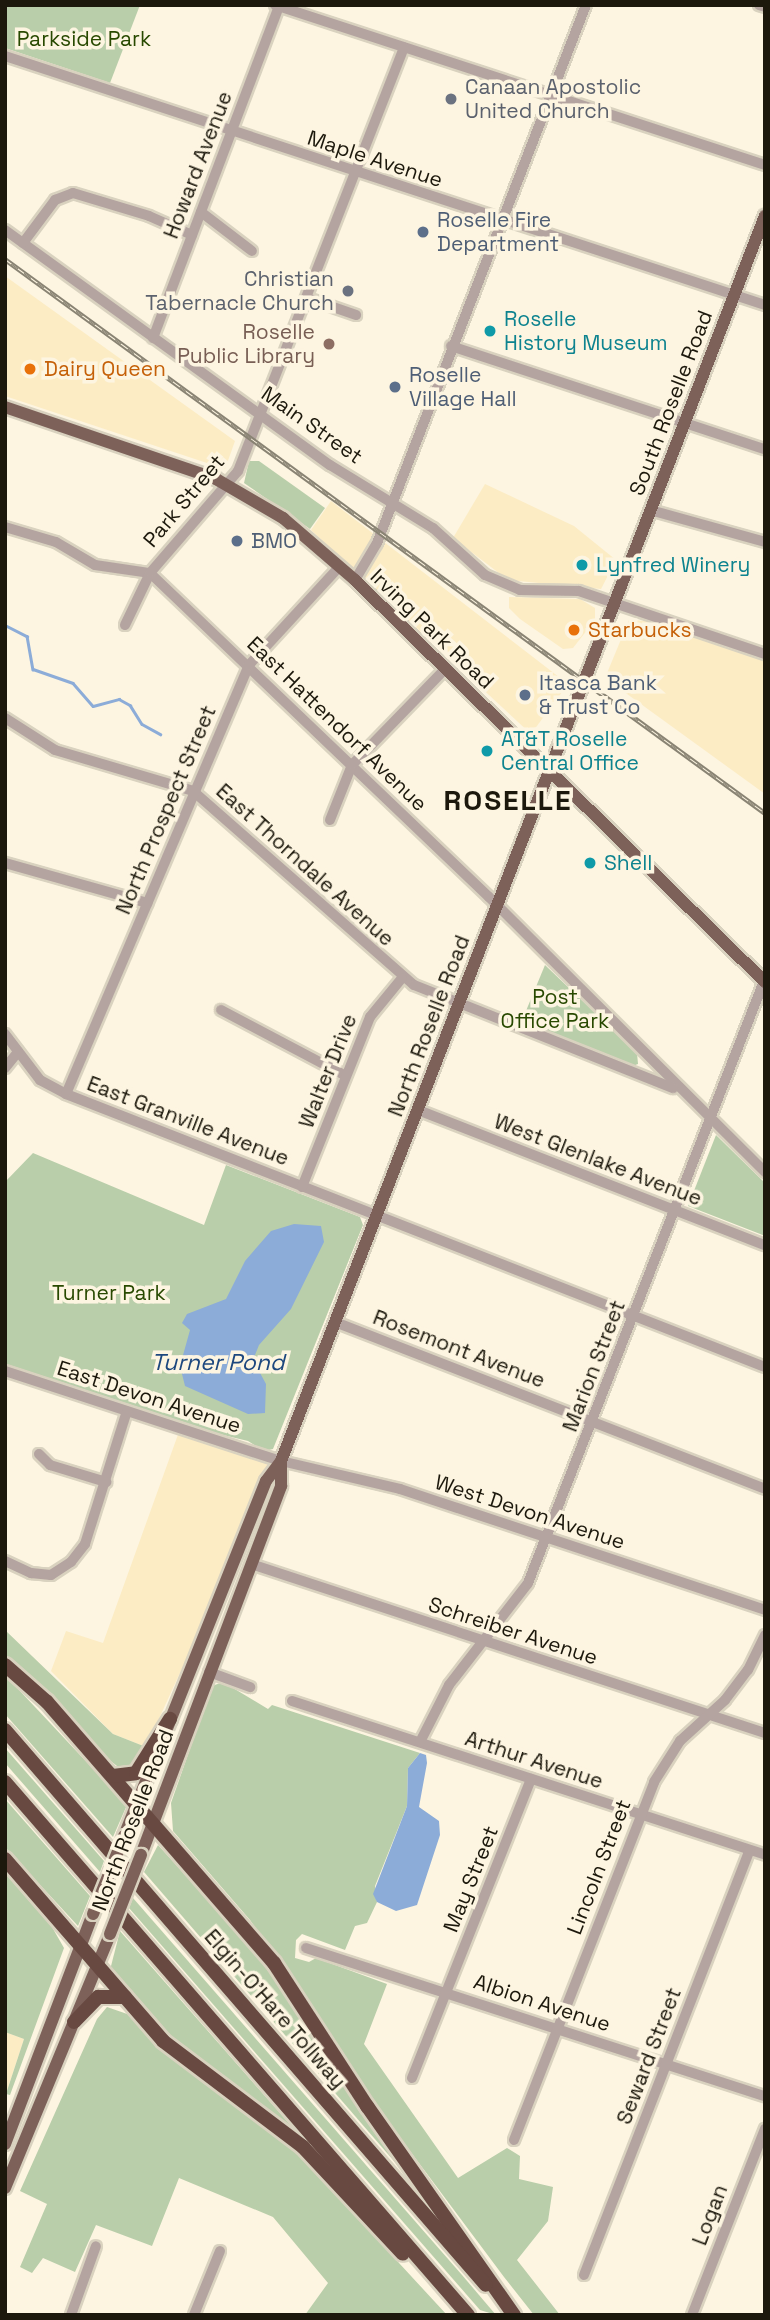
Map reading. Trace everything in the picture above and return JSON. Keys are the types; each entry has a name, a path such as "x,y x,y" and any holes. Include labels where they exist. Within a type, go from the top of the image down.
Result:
{"highway":[{"path":"5,1665 29,1683 113,1776 274,1963 367,2106 513,2315"},
{"path":"113,1776 136,1773 170,1720"},
{"name":"Elgin-O'Hare Tollway","path":"5,1730 513,2315"},
{"path":"5,1782 468,2315"},
{"path":"5,1859 80,1947 183,2058 303,2147 411,2263 435,2277"},
{"path":"74,2022 98,1997 125,1997"}],"main road":[{"name":"South Roselle Road","path":"613,605 765,216"},
{"name":"Irving Park Road","path":"5,407 229,485 284,519 355,580 764,981"},
{"name":"North Roselle Road","path":"5,2144 136,1804 266,1481 281,1461 613,605"},
{"name":"North Roselle Road","path":"5,2188 141,1855 281,1486 281,1461"}],"street":[{"path":"355,580 381,533 499,220 552,95 586,5"},
{"path":"759,5 765,7"},
{"path":"277,6 765,165"},
{"name":"Howard Avenue","path":"153,338 277,6"},
{"name":"Park Street","path":"125,625 149,573 229,485 262,414 404,47"},
{"name":"Maple Avenue","path":"5,56 231,133 765,306"},
{"path":"23,243 55,200 73,193 192,235"},
{"path":"201,212 252,251"},
{"name":"Main Street","path":"5,230 330,465 393,501 433,528 466,562 503,585 520,590 564,588 765,654"},
{"path":"307,298 356,315"},
{"path":"451,346 765,449"},
{"path":"650,510 765,542"},
{"path":"5,527 56,542 95,565 149,573"},
{"name":"North Prospect Street","path":"66,1094 147,902 182,829 193,791 249,665 340,566"},
{"name":"East Hattendorf Avenue","path":"149,573 249,665 497,905 677,1089 765,1172"},
{"path":"330,820 352,765 445,669"},
{"name":"East Thorndale Avenue","path":"5,718 55,750 193,791 402,978 459,1004 677,1089"},
{"path":"5,863 147,902"},
{"name":"Walter Drive","path":"302,1187 374,1009 402,978"},
{"name":"Marion Street","path":"420,1742 449,1685 522,1594 547,1538 764,981"},
{"path":"221,1010 346,1076"},
{"name":"East Granville Avenue","path":"5,1034 40,1080 66,1094 765,1367"},
{"path":"5,1068 18,1052"},
{"name":"West Glenlake Avenue","path":"418,1110 765,1245"},
{"name":"Rosemont Avenue","path":"335,1322 765,1489"},
{"name":"East Devon Avenue","path":"5,1371 281,1461"},
{"path":"5,1561 31,1573 51,1574 71,1562 85,1544 127,1411"},
{"path":"39,1454 50,1465 106,1482"},
{"name":"West Devon Avenue","path":"281,1461 400,1489 765,1610"},
{"name":"Schreiber Avenue","path":"251,1564 765,1733"},
{"name":"Lincoln Street","path":"514,2140 640,1814 680,1741 725,1700 748,1670 765,1635"},
{"path":"209,1672 250,1687"},
{"name":"Arthur Avenue","path":"292,1701 765,1855"},
{"name":"May Street","path":"412,2078 531,1779"},
{"name":"Seward Street","path":"584,2275 750,1850"},
{"name":"Albion Avenue","path":"306,1948 765,2096"},
{"name":"Logan","path":"692,2315 765,2129"},
{"path":"71,2315 96,2246"},
{"path":"194,2315 219,2250"}],"shaded area":[{"path":"5,276 235,441 225,469 5,396"},
{"path":"485,484 574,526 616,560 601,589 508,580 453,538"},
{"path":"331,501 568,684 531,734 311,530"},
{"path":"509,597 580,599 595,608 595,620 573,648 563,649 520,619 509,608"},
{"path":"629,620 648,621 765,659 765,794 605,678"},
{"path":"180,1429 276,1463 146,1747 113,1734 51,1671 66,1631 103,1643"},
{"path":"5,2032 24,2039 5,2097"}],"green space":[{"name":"Parkside Park","path":"5,5 140,5 110,83 5,48"},
{"path":"249,461 259,461 325,508 310,529 244,483"},
{"name":"Post Office Park","path":"545,965 637,1053 638,1064 630,1067 521,1023"},
{"path":"716,1135 765,1183 765,1236 688,1206"},
{"name":"Turner Park","path":"33,1153 204,1225 226,1165 360,1217 363,1225 273,1449 264,1451 248,1441 198,1429 5,1366 5,1182"},
{"path":"5,1630 113,1734 146,1747 132,1769 122,1770 102,1754 37,1681 5,1655"},
{"path":"5,1675 127,1805 113,1837 5,1714"},
{"path":"223,1682 268,1709 272,1705 420,1753 408,1768 407,1806 375,1886 377,1902 367,1923 355,1926 345,1950 302,1934 296,1940 295,1958 309,1962 316,1958 387,1984 364,2044 458,2178 507,2148 520,2156 519,2179 553,2187 548,2221 517,2260 560,2315 534,2315 392,2127 250,1920 173,1831 171,1803 212,1686"},
{"path":"5,1748 104,1861 100,1872 5,1763"},
{"path":"5,1799 90,1896 78,1926 5,1847"},
{"path":"158,1845 281,1980 419,2190 144,1872"},
{"path":"5,1873 52,1927 64,1948 10,2095 6,2094 24,2039 5,2032"},
{"path":"133,1898 496,2315 480,2310 129,1908"},
{"path":"120,1931 295,2130 293,2132 175,2043 110,1970"},
{"path":"107,2007 133,2016 176,2062 292,2147 447,2315 305,2315 328,2283 273,2217 179,2178 152,2246 96,2225 75,2272 43,2258 32,2273 20,2267 47,2204 20,2191 97,2019"}],"water":[{"name":"Turner Pond","path":"294,1224 321,1226 324,1242 291,1309 259,1345 253,1360 266,1384 265,1413 248,1414 185,1386 180,1366 190,1330 182,1323 187,1314 226,1299 245,1261 271,1231"},
{"path":"420,1753 426,1755 427,1763 419,1807 439,1821 440,1835 417,1905 396,1911 377,1902 373,1894 407,1806 408,1768"}],"waterway":[{"path":"5,625 27,636 33,669 73,683 93,706 119,699 130,705 142,724 160,734"}],"railway":[{"path":"5,259 765,813"}],"place":[{"name":"Canaan Apostolic United Church","path":"451,99"},
{"name":"Roselle Fire Department","path":"423,232"},
{"name":"Christian Tabernacle Church","path":"348,291"},
{"name":"Roselle History Museum","path":"490,331"},
{"name":"Roselle Public Library","path":"329,344"},
{"name":"Dairy Queen","path":"30,369"},
{"name":"Roselle Village Hall","path":"395,387"},
{"name":"BMO","path":"237,541"},
{"name":"Lynfred Winery","path":"582,565"},
{"name":"Starbucks","path":"574,630"},
{"name":"Itasca Bank & Trust Co","path":"525,695"},
{"name":"AT&T Roselle Central Office","path":"487,751"},
{"name":"Shell","path":"590,863"}],"district":[{"name":"ROSELLE","path":"508,800"}]}
